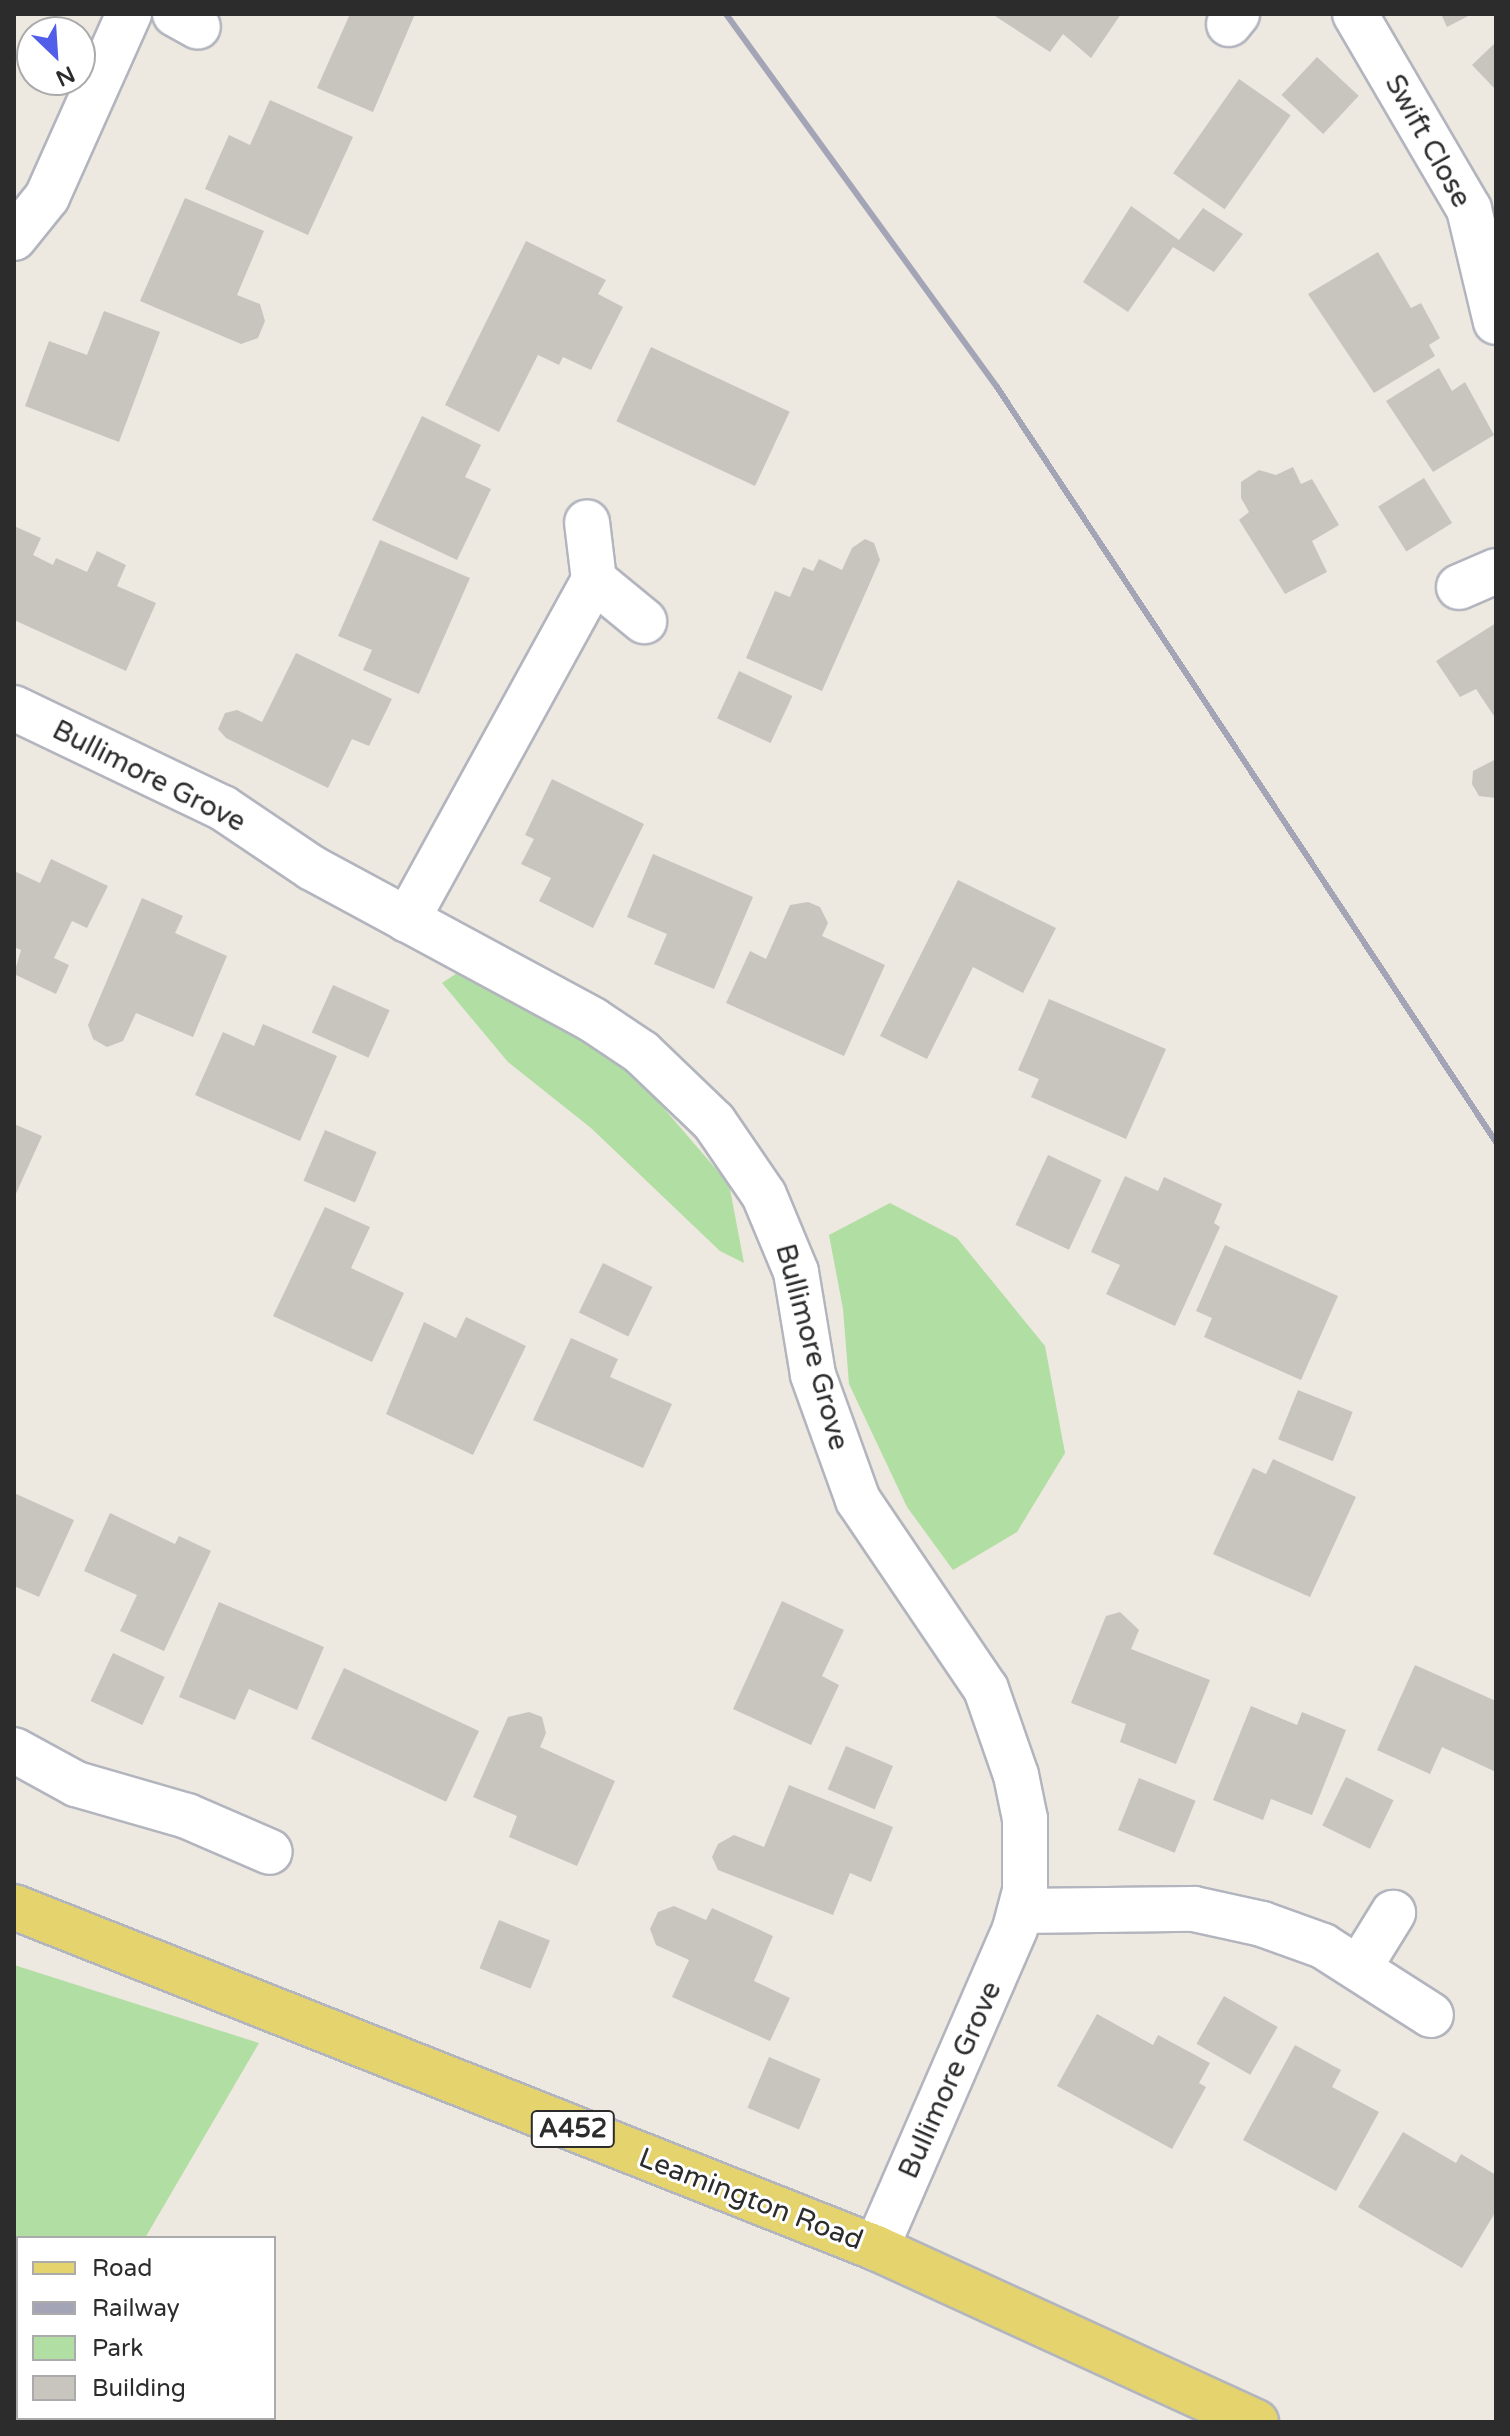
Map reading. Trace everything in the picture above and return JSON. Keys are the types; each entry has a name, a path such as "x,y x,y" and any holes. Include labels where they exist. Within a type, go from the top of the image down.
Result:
{"main road":[{"name":"Leamington Road","path":"20,1912 876,2248 1256,2422"}],"street":[{"path":"14,238 47,197 129,14"},
{"name":"Swift Close","path":"1355,14 1469,209 1496,322"},
{"path":"407,920 594,580 587,522"},
{"path":"594,580 644,621"},
{"name":"Bullimore Grove","path":"14,708 223,808 312,868 641,1052 714,1122 764,1195 796,1272 813,1375 858,1500 960,1648 1000,1721 1025,1819 1028,1855 1020,1911 876,2248"},
{"path":"14,1750 76,1784 187,1816 270,1852"},
{"path":"1020,1911 1194,1909 1299,1937 1359,1968 1431,2015"},
{"path":"1359,1968 1393,1913"}],"green space":[{"path":"457,973 623,1061 729,1184 744,1263 720,1251 591,1128 508,1062 442,983"},
{"path":"890,1203 957,1238 1045,1346 1065,1453 1017,1532 953,1570 907,1507 849,1384 843,1309 829,1235"},
{"path":"14,1965 259,2043 146,2236 16,2236 16,2420 38,2420 14,2422"}],"building":[{"path":"350,14 415,14 373,112 317,88"},
{"path":"992,14 1121,14 1091,58 1063,34 1050,52"},
{"path":"1441,14 1472,14 1447,27"},
{"path":"1496,42 1496,90 1472,65"},
{"path":"1317,57 1359,96 1323,134 1282,95"},
{"path":"1239,79 1291,115 1225,209 1173,173"},
{"path":"270,100 353,137 308,235 205,189 229,135 250,145"},
{"path":"185,198 264,231 237,295 260,304 265,321 258,338 241,344 140,301"},
{"path":"1131,206 1179,240 1203,208 1243,234 1214,272 1173,247 1128,312 1083,282"},
{"path":"526,241 606,280 598,294 623,307 591,370 563,357 559,365 538,355 499,432 445,405"},
{"path":"1378,252 1411,308 1421,303 1440,338 1429,345 1435,356 1374,393 1308,294"},
{"path":"104,311 160,332 119,442 25,406 49,341 87,355"},
{"path":"651,347 790,412 755,486 616,421"},
{"path":"1439,368 1452,391 1465,382 1494,435 1433,472 1386,401"},
{"path":"422,416 481,445 465,477 491,489 457,560 372,520"},
{"path":"1293,467 1301,484 1312,479 1339,525 1312,541 1327,572 1285,594 1239,520 1249,512 1241,498 1241,482 1259,470 1276,475"},
{"path":"1424,478 1452,523 1406,552 1378,507"},
{"path":"14,526 41,538 33,555 53,565 56,558 87,572 97,551 126,565 117,586 156,603 126,671 14,620"},
{"path":"865,539 874,543 880,560 822,691 746,658 775,591 790,597 803,567 813,571 819,559 842,570 852,548"},
{"path":"380,540 470,578 419,694 363,670 372,650 338,636"},
{"path":"1496,623 1496,719 1476,689 1460,697 1436,661"},
{"path":"296,653 392,699 369,746 352,739 328,788 226,738 218,729 225,713 237,710 262,722"},
{"path":"739,671 792,696 770,743 717,718"},
{"path":"1496,759 1496,798 1479,796 1472,784 1473,771"},
{"path":"552,779 644,824 593,928 539,901 551,878 521,864 534,839 525,835"},
{"path":"653,854 753,897 714,989 654,964 667,934 627,917"},
{"path":"51,859 108,886 87,928 72,921 54,958 69,965 56,994 14,974 21,950 14,947 14,871 40,883"},
{"path":"958,880 1056,928 1023,993 973,967 927,1059 880,1036"},
{"path":"142,898 183,916 175,933 227,956 193,1037 136,1013 123,1041 107,1047 93,1039 88,1025"},
{"path":"808,902 820,907 828,923 822,936 885,965 844,1056 726,1003 750,951 766,959 790,905"},
{"path":"333,985 390,1010 368,1058 312,1033"},
{"path":"1049,999 1166,1049 1126,1139 1031,1097 1039,1079 1018,1070"},
{"path":"263,1024 337,1056 300,1141 195,1095 223,1032 254,1046"},
{"path":"14,1124 42,1136 14,1198"},
{"path":"325,1130 377,1152 355,1203 304,1181"},
{"path":"1048,1155 1101,1180 1069,1250 1015,1225"},
{"path":"1125,1176 1158,1191 1164,1177 1222,1204 1214,1223 1220,1227 1175,1326 1106,1294 1120,1265 1091,1252"},
{"path":"325,1207 370,1227 351,1268 404,1293 372,1362 273,1316"},
{"path":"1225,1245 1338,1296 1301,1380 1204,1337 1212,1318 1196,1311"},
{"path":"603,1263 652,1287 628,1337 579,1312"},
{"path":"466,1317 526,1346 473,1455 386,1414 424,1322 456,1338"},
{"path":"571,1338 618,1359 610,1377 672,1404 643,1468 533,1420"},
{"path":"1298,1390 1353,1412 1333,1461 1278,1439"},
{"path":"1273,1459 1356,1497 1310,1597 1213,1554 1253,1468 1266,1474"},
{"path":"14,1493 74,1520 39,1597 14,1586"},
{"path":"110,1513 175,1544 179,1536 211,1551 164,1651 120,1631 137,1595 84,1571"},
{"path":"782,1601 844,1630 822,1676 839,1685 811,1745 733,1709"},
{"path":"219,1602 324,1647 297,1710 249,1689 235,1720 179,1697"},
{"path":"1120,1612 1139,1630 1131,1649 1210,1680 1176,1764 1120,1742 1126,1724 1071,1703 1106,1616"},
{"path":"113,1653 165,1677 142,1725 91,1701"},
{"path":"1415,1665 1496,1701 1496,1772 1442,1747 1430,1774 1377,1750"},
{"path":"344,1668 479,1731 446,1802 311,1739"},
{"path":"1251,1706 1297,1725 1302,1712 1346,1730 1312,1815 1271,1799 1263,1820 1213,1800"},
{"path":"529,1712 542,1717 546,1733 540,1747 615,1781 577,1866 509,1837 517,1816 473,1797 508,1717"},
{"path":"846,1746 893,1766 875,1809 828,1789"},
{"path":"1346,1777 1394,1800 1370,1849 1322,1826"},
{"path":"1139,1778 1196,1801 1175,1853 1118,1830"},
{"path":"789,1785 893,1827 871,1882 850,1873 833,1915 718,1870 712,1857 718,1844 734,1835 764,1847"},
{"path":"674,1906 706,1920 712,1908 773,1936 754,1981 790,1998 770,2041 672,1997 689,1960 656,1945 650,1929 658,1912"},
{"path":"499,1920 550,1941 531,1989 480,1968"},
{"path":"1224,1996 1278,2027 1250,2075 1197,2044"},
{"path":"1097,2014 1153,2045 1158,2035 1210,2063 1199,2083 1206,2087 1172,2149 1057,2086"},
{"path":"1295,2045 1341,2070 1332,2087 1379,2112 1336,2191 1243,2140"},
{"path":"769,2057 821,2079 799,2130 748,2108"},
{"path":"1403,2132 1456,2163 1461,2154 1496,2175 1496,2211 1462,2268 1358,2207"}],"railway":[{"path":"726,14 997,387 1496,1142"}]}
